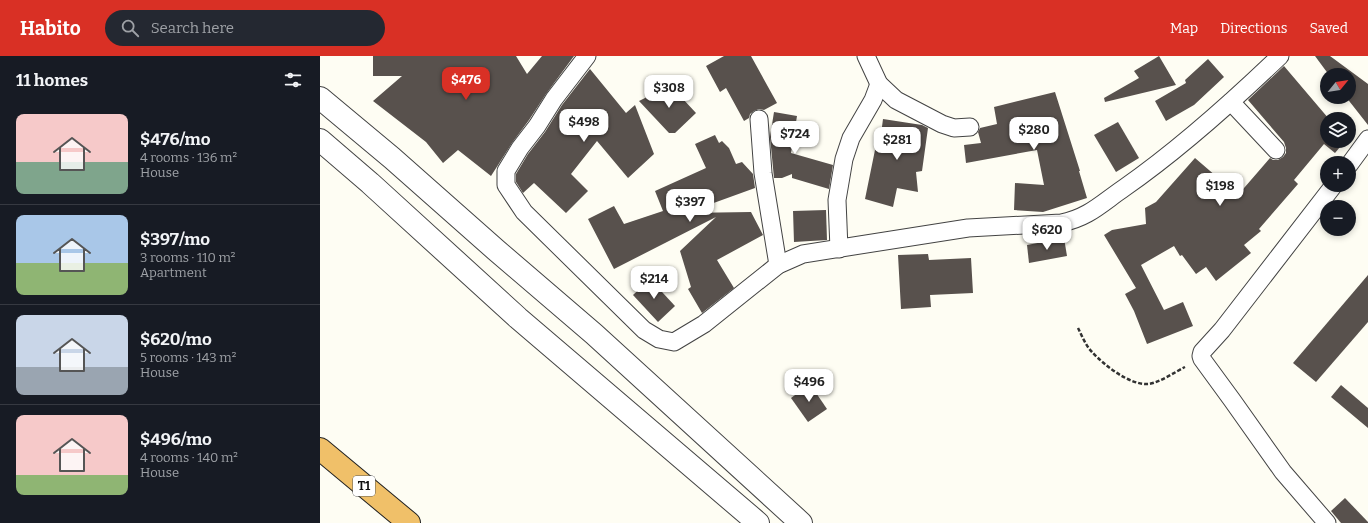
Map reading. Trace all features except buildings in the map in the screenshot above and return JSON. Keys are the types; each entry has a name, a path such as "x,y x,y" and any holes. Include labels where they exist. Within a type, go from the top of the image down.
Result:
{"highway":[{"name":"T1","path":"320,448 409,523"}],"street":[{"path":"587,56 554,99 537,126 520,148 506,171 506,185 524,212 644,330 659,339 674,342 704,324 778,265 803,254 968,228 1061,223 1074,220 1104,203 1140,176 1231,102 1280,56"},
{"path":"866,56 879,84 896,100 942,124 954,128 970,127"},
{"path":"839,249 837,200 844,160 851,138 873,100 879,84"},
{"path":"320,98 392,158 594,334 801,523"},
{"path":"1231,102 1276,150"},
{"path":"759,119 763,173 778,265"},
{"path":"1356,156 1368,139"},
{"path":"320,140 370,183 524,323 758,523"},
{"path":"1327,523 1282,472 1201,356 1202,352 1222,330 1329,192"}],"path":[{"path":"1078,328 1091,352 1114,371 1127,379 1141,384 1153,383 1202,359"}]}
